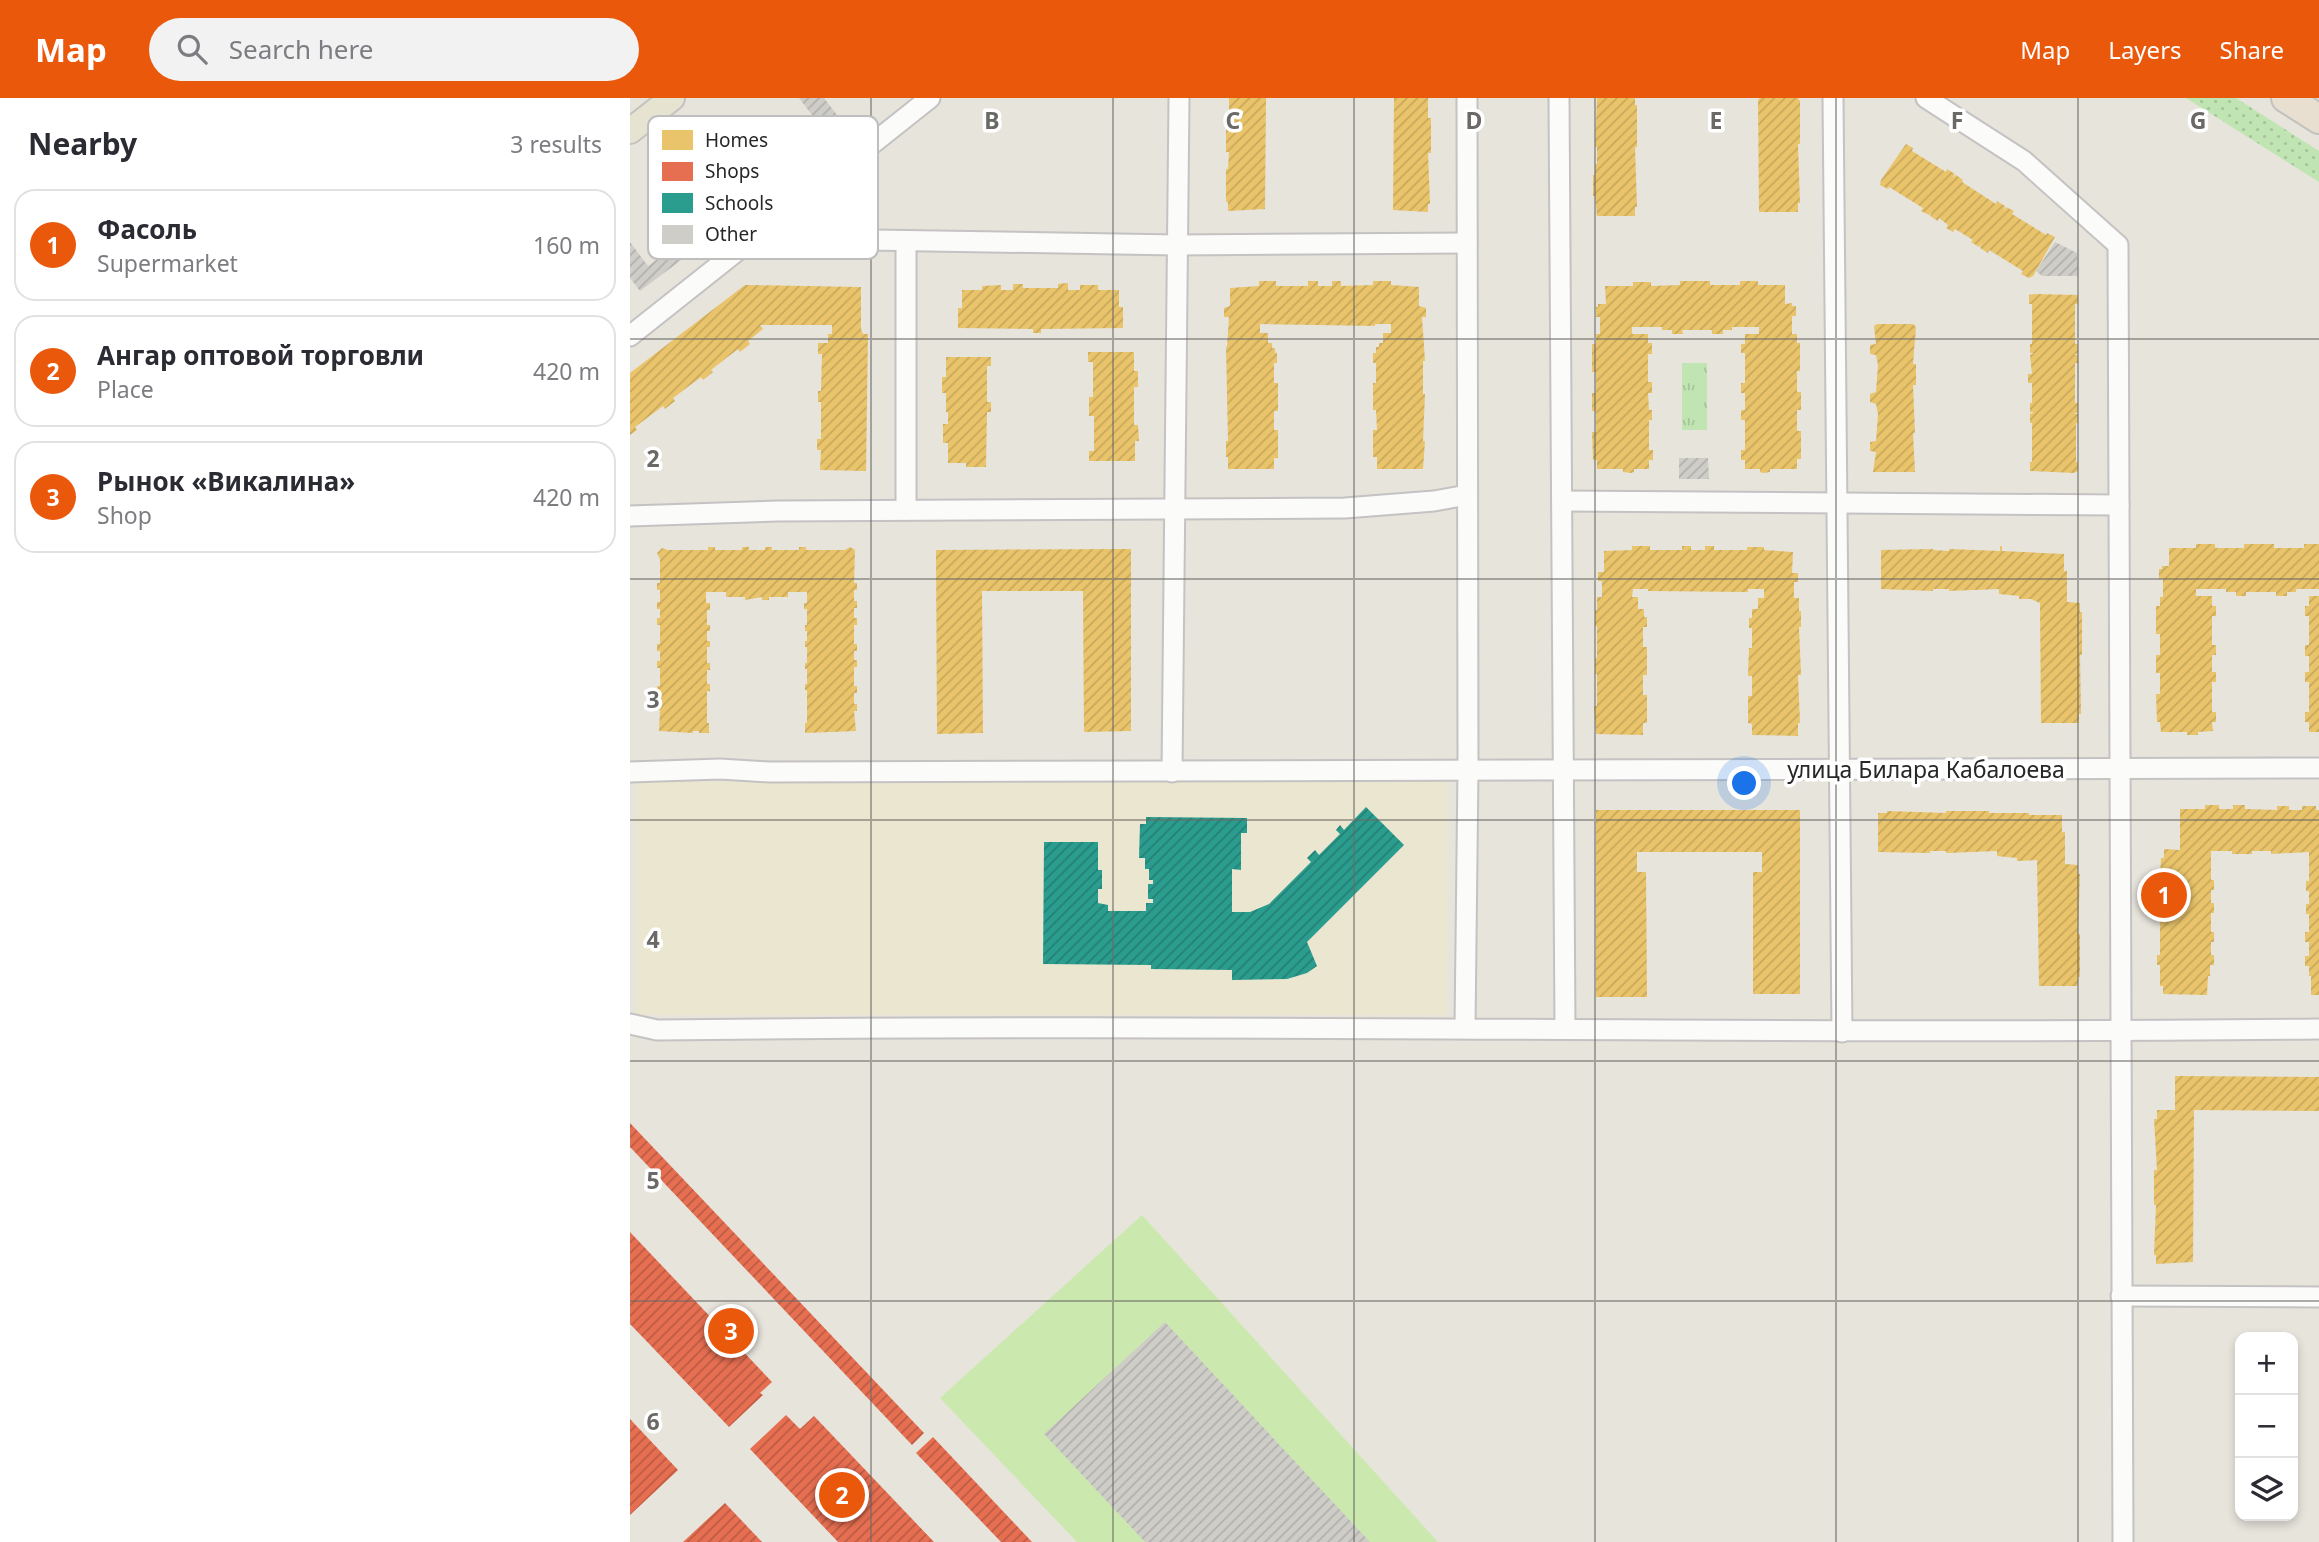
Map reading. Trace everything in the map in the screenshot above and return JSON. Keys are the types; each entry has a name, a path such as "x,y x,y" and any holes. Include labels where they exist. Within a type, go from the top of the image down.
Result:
{"highway":[{"path":"2286,98 2319,119"}],"main road":[{"path":"649,116 672,98"},
{"path":"630,131 648,117"}],"street":[{"path":"878,139 930,98"},
{"path":"1172,772 1179,98"},
{"path":"1465,1028 1468,769 1467,98"},
{"path":"1559,98 1565,1029"},
{"path":"1833,98 1842,1032"},
{"path":"1926,98 2024,160 2118,245 2123,1542"},
{"path":"878,240 1177,245 1467,243"},
{"path":"906,241 906,510"},
{"path":"630,336 727,259"},
{"path":"630,516 778,511 1345,508 1434,501 1467,495"},
{"path":"1562,501 2119,505"},
{"name":"улица Билара Кабалоева","path":"630,772 720,769 769,772 1172,772 1563,768 1838,771 2319,768"},
{"path":"630,1024 657,1030 932,1027 1842,1032 2319,1029"},
{"path":"2121,1296 2319,1297"}],"shaded area":[{"path":"637,782 1447,782 1447,1015 637,1015"}],"green space":[{"path":"2186,98 2236,98 2319,151 2319,182"},
{"path":"1682,363 1707,363 1707,430 1682,430"},
{"path":"1142,1215 1438,1542 1077,1542 940,1398"}],"building: Homes":[{"path":"1229,98 1266,98 1265,209 1228,211 1226,169 1229,152 1226,152 1226,117 1229,117"},
{"path":"1394,98 1428,98 1431,153 1428,153 1428,212 1393,210"},
{"path":"1597,98 1635,98 1635,216 1597,216 1593,175 1597,164"},
{"path":"1760,98 1798,98 1800,101 1798,212 1759,212"},
{"path":"1906,144 1913,148 1912,151 1946,172 1947,169 1955,174 1952,178 1956,175 1962,182 1996,204 1997,201 2005,206 2004,211 2006,207 2014,211 2012,214 2046,235 2047,233 2055,237 2033,276 2029,278 2021,274 2023,271 1989,250 1988,253 1980,248 1981,243 1979,247 1955,229 1953,232 1946,228 1948,225 1939,218 1938,221 1930,216 1932,212 1929,215 1921,211 1923,208 1889,187 1888,189 1880,185"},
{"path":"1259,281 1276,281 1276,286 1308,286 1308,281 1318,281 1318,286 1332,286 1332,281 1341,281 1341,286 1373,285 1373,281 1391,281 1391,285 1419,287 1419,306 1426,308 1426,317 1422,317 1425,361 1423,469 1377,469 1377,457 1373,457 1373,430 1377,430 1376,410 1373,410 1376,363 1373,363 1373,353 1376,353 1379,343 1383,343 1383,333 1391,333 1391,324 1260,324 1260,333 1268,333 1268,343 1272,343 1272,348 1275,348 1277,353 1274,383 1278,383 1278,411 1274,411 1274,430 1278,430 1278,458 1274,458 1274,469 1228,469 1226,347 1229,317 1224,317 1224,308 1230,306 1230,288 1259,286"},
{"path":"1680,281 1740,285 1740,281 1758,281 1758,285 1785,285 1785,304 1792,303 1792,306 1796,306 1796,316 1792,316 1792,334 1797,334 1797,343 1800,343 1797,392 1801,392 1801,410 1797,410 1797,431 1801,431 1801,459 1797,459 1797,469 1770,469 1770,472 1763,473 1760,469 1745,469 1745,460 1741,460 1741,450 1745,450 1745,420 1741,420 1741,410 1745,410 1745,393 1741,393 1741,383 1745,383 1745,353 1741,353 1741,344 1745,344 1745,334 1759,334 1759,327 1732,327 1732,330 1723,330 1723,334 1712,334 1712,330 1682,330 1683,334 1672,334 1672,330 1662,330 1662,327 1632,327 1632,334 1648,334 1648,343 1652,343 1652,354 1648,354 1648,382 1652,382 1652,393 1648,393 1649,410 1652,410 1652,420 1649,420 1649,450 1653,450 1653,460 1649,460 1649,469 1634,469 1631,473 1623,472 1623,469 1597,469 1597,460 1593,460 1592,432 1596,432 1596,411 1592,411 1592,393 1596,393 1596,372 1592,372 1592,344 1596,344 1596,334 1600,334 1600,317 1596,317 1596,307 1598,304 1606,304 1605,286 1633,286 1633,282 1651,282 1651,286 1680,285"},
{"path":"1068,283 1068,290 1080,290 1080,285 1098,285 1098,290 1119,290 1119,307 1123,307 1123,328 1041,329 1041,333 1033,333 1033,329 958,328 962,290 982,290 982,286 1001,285 1001,290 1013,290 1013,284 1023,284 1023,288 1058,288 1058,284"},
{"path":"745,285 861,287 861,329 863,334 868,334 866,471 820,470 821,450 817,450 817,439 821,439 821,402 818,402 818,391 821,391 822,354 818,354 818,343 828,343 832,325 760,325 763,329 748,341 750,344 740,352 738,349 711,370 713,372 703,380 701,377 673,398 675,401 665,409 663,406 635,427 637,430 630,435 630,373"},
{"path":"2029,295 2078,295 2078,304 2075,304 2075,344 2078,344 2078,353 2074,355 2078,355 2078,363 2075,363 2075,403 2078,403 2078,412 2074,414 2078,414 2078,471 2074,473 2030,471 2030,414 2034,412 2030,412 2032,383 2028,383 2028,374 2032,374 2030,355 2034,353 2030,353 2032,304 2029,304"},
{"path":"1913,324 1916,327 1913,364 1916,364 1916,385 1913,385 1915,472 1873,472 1876,452 1870,451 1870,442 1876,441 1878,414 1876,404 1870,402 1870,394 1876,392 1878,365 1876,355 1870,354 1870,345 1876,344 1874,326"},
{"path":"1088,352 1134,352 1134,371 1138,371 1138,387 1134,387 1134,425 1138,425 1139,441 1135,441 1135,461 1089,461 1089,451 1094,451 1094,416 1089,416 1089,397 1093,397 1093,362 1088,362"},
{"path":"946,357 991,357 991,366 987,366 987,402 991,402 991,412 987,412 986,467 948,463 948,443 943,443 943,424 948,424 948,412 946,393 942,393 942,377 946,377"},
{"path":"2196,544 2215,544 2215,548 2274,544 2274,548 2304,548 2304,544 2319,544 2319,589 2296,589 2296,592 2287,592 2287,596 2276,596 2276,592 2246,592 2246,596 2236,596 2236,592 2226,592 2226,589 2196,589 2196,596 2212,596 2212,606 2216,606 2216,616 2212,616 2212,645 2216,645 2216,655 2212,655 2212,672 2216,672 2216,682 2212,682 2212,712 2216,712 2216,722 2212,722 2213,731 2198,732 2198,735 2187,735 2187,732 2161,732 2160,722 2157,722 2156,694 2160,694 2160,673 2156,673 2156,655 2160,655 2160,634 2156,634 2156,606 2160,606 2160,597 2163,597 2163,579 2159,579 2159,569 2169,566 2169,548 2196,548"},
{"path":"1632,546 1650,546 1650,550 1682,550 1682,546 1691,546 1691,550 1705,550 1705,546 1714,546 1714,550 1764,547 1764,550 1793,552 1792,573 1798,573 1798,582 1794,582 1794,598 1799,598 1801,611 1798,736 1752,735 1752,724 1748,723 1748,696 1752,696 1752,676 1748,676 1749,648 1752,648 1749,618 1752,618 1752,609 1758,609 1758,598 1764,598 1764,589 1748,589 1748,592 1633,589 1632,597 1638,597 1638,609 1644,609 1644,617 1647,617 1647,627 1643,627 1643,647 1647,647 1647,675 1643,675 1643,695 1647,695 1647,723 1643,723 1643,735 1596,734 1595,610 1597,597 1602,597 1602,581 1598,581 1598,572 1604,572 1604,551 1632,550"},
{"path":"2000,546 2002,551 2064,554 2067,602 2080,603 2082,612 2079,723 2041,723 2040,603 2031,599 2019,599 2019,596 1999,594 1999,589 1881,589 1881,550 2000,551"},
{"path":"708,547 715,547 715,550 742,550 742,547 749,547 749,550 765,550 765,547 772,547 772,550 799,550 799,547 806,547 806,550 845,550 850,547 855,550 856,731 805,733 807,609 804,609 804,603 807,603 807,592 788,592 788,597 769,597 769,600 762,600 762,597 745,600 745,597 726,597 726,592 706,592 706,603 710,603 710,610 707,610 707,625 710,625 710,631 707,631 707,641 710,641 710,647 707,647 707,663 710,663 710,670 707,670 707,684 710,684 710,691 707,691 709,733 659,731 660,710 657,710 657,704 660,704 660,693 657,693 657,686 660,686 660,668 657,668 657,661 660,661 660,651 657,651 657,644 660,644 660,625 657,625 657,618 660,618 660,609 657,609 657,602 660,602 660,590 657,590 657,583 660,583 660,559 657,553 662,548 708,550"},
{"path":"1131,549 1131,731 1084,732 1083,591 982,591 983,733 937,734 936,550"},
{"path":"2309,596 2319,596 2319,732 2309,732 2309,722 2305,722 2305,712 2309,712 2309,682 2305,682 2305,672 2309,672 2309,656 2305,656 2305,645 2309,645 2309,616 2305,616 2305,606 2309,606"},
{"path":"2205,805 2219,805 2219,809 2233,809 2233,805 2245,805 2245,809 2277,810 2277,806 2302,810 2302,806 2316,806 2316,810 2319,810 2319,995 2311,995 2309,966 2305,966 2305,956 2309,956 2309,942 2305,942 2305,932 2309,932 2306,904 2309,904 2309,891 2306,891 2306,881 2309,881 2309,852 2271,854 2271,851 2232,854 2232,851 2211,851 2211,880 2214,880 2214,890 2211,890 2211,903 2214,903 2214,913 2211,913 2211,932 2214,932 2214,942 2211,942 2211,955 2214,955 2214,965 2210,965 2207,995 2163,994 2163,986 2160,986 2160,965 2157,965 2157,955 2160,955 2160,889 2157,889 2157,879 2160,879 2161,858 2164,858 2164,849 2180,850 2180,809 2205,809"},
{"path":"1596,810 1800,810 1800,994 1753,994 1753,872 1762,872 1762,852 1637,852 1637,872 1646,872 1647,997 1596,997"},
{"path":"1989,811 2062,815 2065,864 2078,865 2080,874 2078,986 2039,986 2037,860 2017,861 2017,858 1997,856 1997,851 1878,852 1878,813"},
{"path":"2175,1076 2319,1077 2319,1111 2194,1110 2193,1262 2156,1264 2154,1170 2157,1170 2154,1119 2157,1119 2157,1110 2175,1110"}],"building: Shops":[{"path":"630,1123 924,1433 912,1445 630,1147"},
{"path":"630,1232 772,1382 760,1393 763,1395 729,1427 630,1324"},
{"path":"786,1415 800,1429 814,1416 934,1542 838,1542 750,1449"},
{"path":"630,1419 678,1470 630,1515"},
{"path":"933,1437 1032,1542 1001,1542 916,1453"},
{"path":"725,1503 762,1542 683,1542"}],"building: Schools":[{"path":"1366,807 1404,845 1307,942 1317,966 1307,973 1287,979 1232,980 1232,970 1151,969 1151,965 1043,964 1044,842 1098,842 1098,870 1102,870 1102,889 1098,889 1098,903 1108,905 1108,911 1146,911 1146,903 1153,903 1153,899 1148,899 1148,884 1153,884 1153,880 1149,880 1149,869 1145,869 1145,858 1139,858 1140,824 1146,824 1146,817 1247,818 1247,833 1241,833 1241,870 1232,869 1232,912 1250,912 1269,904 1311,862 1307,858 1315,850 1319,855 1340,834 1336,830 1340,825 1344,830"}],"building: Other":[{"path":"799,98 824,98 838,116 813,116"},
{"path":"630,242 648,266 657,259 683,259 640,291 630,278"},
{"path":"2055,242 2077,253 2078,276 2042,276 2036,271"},
{"path":"1679,458 1708,458 1709,479 1679,479"},
{"path":"1165,1322 1370,1542 1145,1542 1044,1434"}],"place":[{"name":"Фасоль","path":"2164,895"},
{"name":"Рынок «Викалина»","path":"731,1331"},
{"name":"Ангар оптовой торговли","path":"842,1495"}]}
